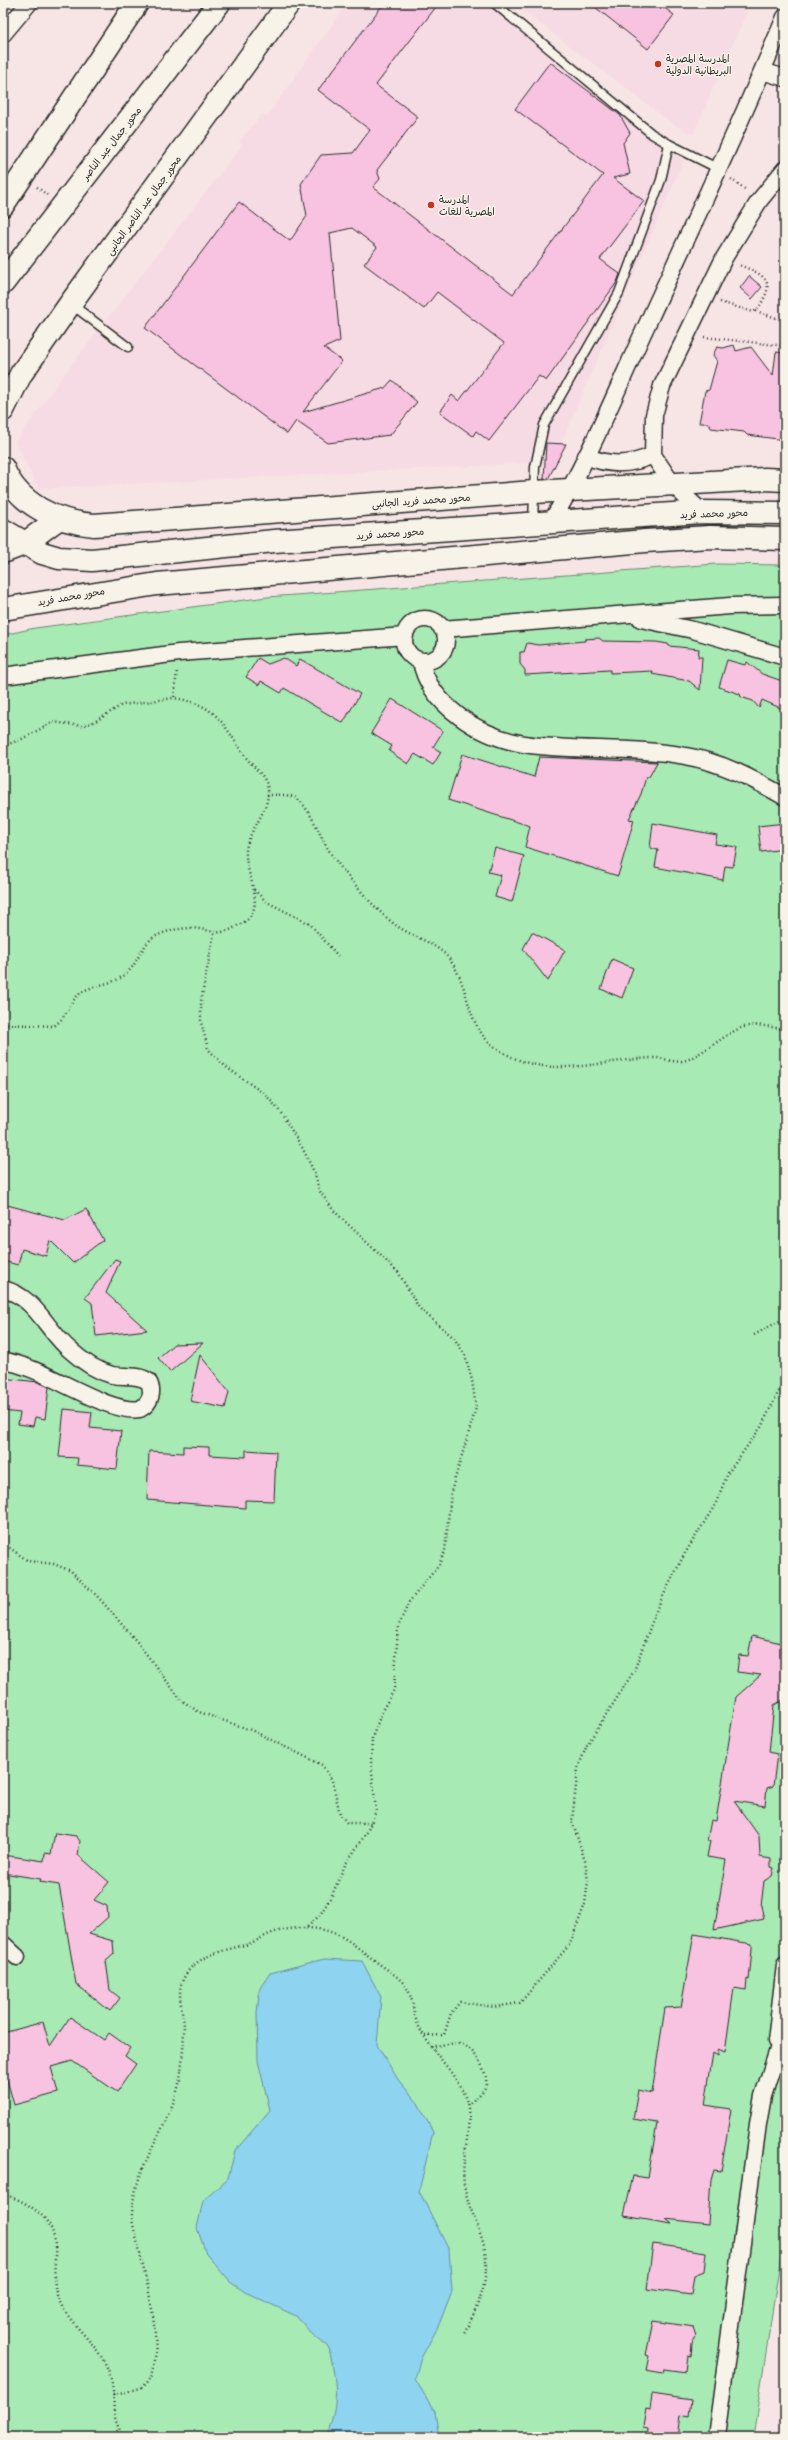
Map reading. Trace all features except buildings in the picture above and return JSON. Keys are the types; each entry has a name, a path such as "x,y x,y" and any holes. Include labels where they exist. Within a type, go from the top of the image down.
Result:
{"main road":[{"path":"3,205 23,177 136,3"},
{"name":"محور جمال عبد الناصر","path":"3,283 219,3"},
{"name":"محور جمال عبد الناصر الجانبى","path":"3,410 21,374 70,304 289,3"},
{"path":"3,468 14,486 24,496 40,510 58,519 24,544 3,552"},
{"name":"محور محمد فريد الجانبى","path":"58,519 94,525 534,492 569,492 765,479 785,480"},
{"name":"محور محمد فريد","path":"3,530 24,544 42,553 59,558 92,560 274,541 702,512 785,513"},
{"name":"محور محمد فريد","path":"3,609 157,584 645,541 710,537 785,539"}],"street":[{"path":"3,34 29,3"},
{"path":"542,523 569,492 719,169 762,71 780,44 785,17"},
{"path":"762,71 785,78"},
{"path":"702,512 673,485 652,455 654,415 662,386 724,258 759,201 785,169"},
{"path":"586,456 607,464 618,464 630,463 652,455"},
{"path":"442,629 622,616 730,606 785,605"},
{"path":"622,616 693,630 785,658"},
{"path":"421,620 433,621 442,629 445,636 442,652 429,661 421,661 408,652 405,636 408,628 421,620"},
{"path":"3,676 179,653 405,636"},
{"path":"421,661 427,682 448,707 478,727 502,738 522,744 606,748 685,756 733,770 785,798"},
{"path":"3,1290 26,1299 70,1351 87,1363 110,1374 139,1376 148,1380 152,1390 150,1398 140,1409 125,1408 100,1400 39,1371 3,1361"},
{"path":"3,1944 17,1957"},
{"path":"716,2437 758,2124 773,2061 785,1965"},
{"path":"773,2061 785,2028"}],"lane":[{"path":"494,3 652,134 719,169"},
{"path":"542,523 534,492 536,455 544,425 619,293 661,180 669,144"},
{"path":"70,304 128,348"}],"path":[{"path":"719,169 759,201"},
{"path":"23,177 62,206"},
{"path":"724,258 761,274 765,278 768,286 767,292 756,311"},
{"path":"704,297 750,312 756,311 785,321"},
{"path":"686,334 785,346"},
{"path":"174,698 179,653"},
{"path":"3,746 22,739 53,722 82,726 94,722 122,705 174,698 192,701 213,712 225,724 245,757 263,776 268,790 265,809 248,842 246,854 256,902 248,919 229,931 214,933 192,928 174,930 156,936 147,944 128,972 114,981 83,991 74,998 64,1018 54,1026 3,1024"},
{"path":"267,795 295,798 305,807 329,850 352,881 396,925 438,949 450,959 459,975 471,1017 480,1032 494,1046 524,1064 543,1068 617,1063 655,1057 683,1061 712,1047 728,1033 746,1026 768,1026 785,1030"},
{"path":"253,890 268,902 310,924 338,956"},
{"path":"214,933 201,1001 201,1022 208,1049 226,1067 266,1095 281,1113 303,1149 315,1174 319,1190 326,1200 355,1232 398,1272 419,1308 454,1338 465,1355 472,1380 476,1408 452,1486 444,1552 439,1565 409,1602 398,1627 394,1690 383,1709 372,1738 372,1761 376,1811 371,1823 345,1865 332,1895 320,1915 304,1929"},
{"path":"754,1335 785,1318"},
{"path":"425,2036 444,2035 451,2013 460,2002 494,2007 520,2003 570,1944 581,1920 588,1882 585,1861 572,1821 578,1768 588,1745 607,1710 634,1671 658,1606 684,1555 715,1505 728,1473 761,1428 785,1379"},
{"path":"3,1543 28,1561 54,1564 71,1571 99,1598 138,1643 181,1700 199,1712 251,1730 322,1764 332,1780 340,1814 347,1823 371,1823"},
{"path":"113,2394 138,2389 150,2381 153,2370 152,2308 132,2219 139,2174 157,2143 179,2083 184,2026 180,1984 187,1973 207,1956 247,1944 276,1931 318,1929 347,1938 393,1974 404,1984 411,1996 414,2015 425,2036 465,2095 468,2105 469,2122 464,2181 467,2199 482,2237 486,2276 480,2301 464,2334"},
{"path":"432,2047 461,2044 470,2049 484,2068 486,2083 484,2088 468,2105"},
{"path":"3,2194 20,2199 40,2214 51,2228 56,2292 62,2305 98,2349 112,2379 113,2413 124,2437"}],"shaded area":[{"name":"المدرسة المصرية للغات","path":"347,3 489,3 631,121 684,160 553,462 39,489 15,442 68,369 242,145 239,142 262,113 267,116"},
{"name":"المدرسة المصرية البريطانية الدولية","path":"512,3 751,3 693,135 673,124"}],"green space":[{"path":"716,564 785,565 785,2229 753,2437 3,2437 3,635 35,628 267,597"}],"water":[{"path":"324,1959 362,1961 381,1997 377,2045 399,2081 418,2103 433,2132 419,2191 449,2250 452,2291 438,2327 420,2360 415,2379 435,2412 439,2437 327,2437 334,2413 336,2392 329,2348 312,2334 296,2316 245,2292 230,2282 206,2254 197,2228 203,2201 228,2178 235,2151 270,2110 258,2061 257,2012 260,1988 270,1973"}],"place":[{"name":"المدرسة المصرية البريطانية الدولية","path":"658,64"},
{"name":"المدرسة المصرية للغات","path":"431,205"}]}
